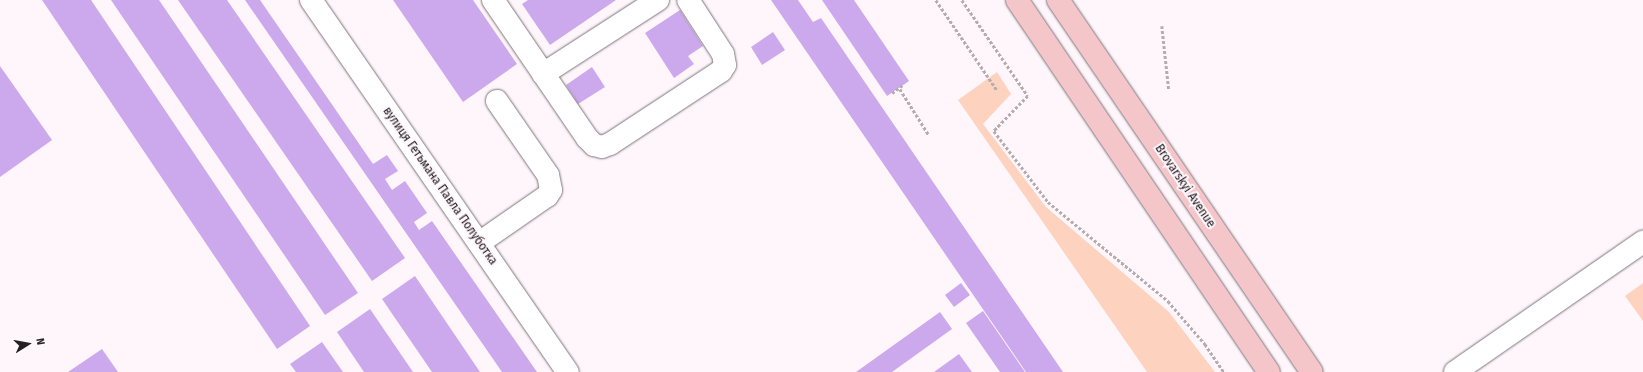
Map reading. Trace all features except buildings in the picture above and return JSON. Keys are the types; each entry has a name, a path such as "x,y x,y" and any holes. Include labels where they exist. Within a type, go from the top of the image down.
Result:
{"highway":[{"path":"1017,0 1270,372"},
{"name":"Brovarskyi Avenue","path":"1058,0 1312,372"}],"street":[{"name":"вулиця Гетьмана Павла Полуботка","path":"311,0 568,372"},
{"path":"492,0 587,138 594,145 610,144 721,71 725,66 723,54 688,0"},
{"path":"543,74 658,0"},
{"path":"479,243 547,196 551,190 548,175 497,101"},
{"path":"1455,372 1643,242"}],"path":[{"path":"962,0 1028,96 994,131 1048,202 1168,301 1205,344 1224,372"},
{"path":"938,1 997,90"},
{"path":"1162,26 1169,90"},
{"path":"892,93 900,89 904,84"},
{"path":"900,89 929,135"}],"shaded area":[{"path":"997,72 1011,94 983,124 1046,207 1169,312 1215,372 1147,372 958,100"},
{"path":"1643,283 1643,321 1625,296"}]}
